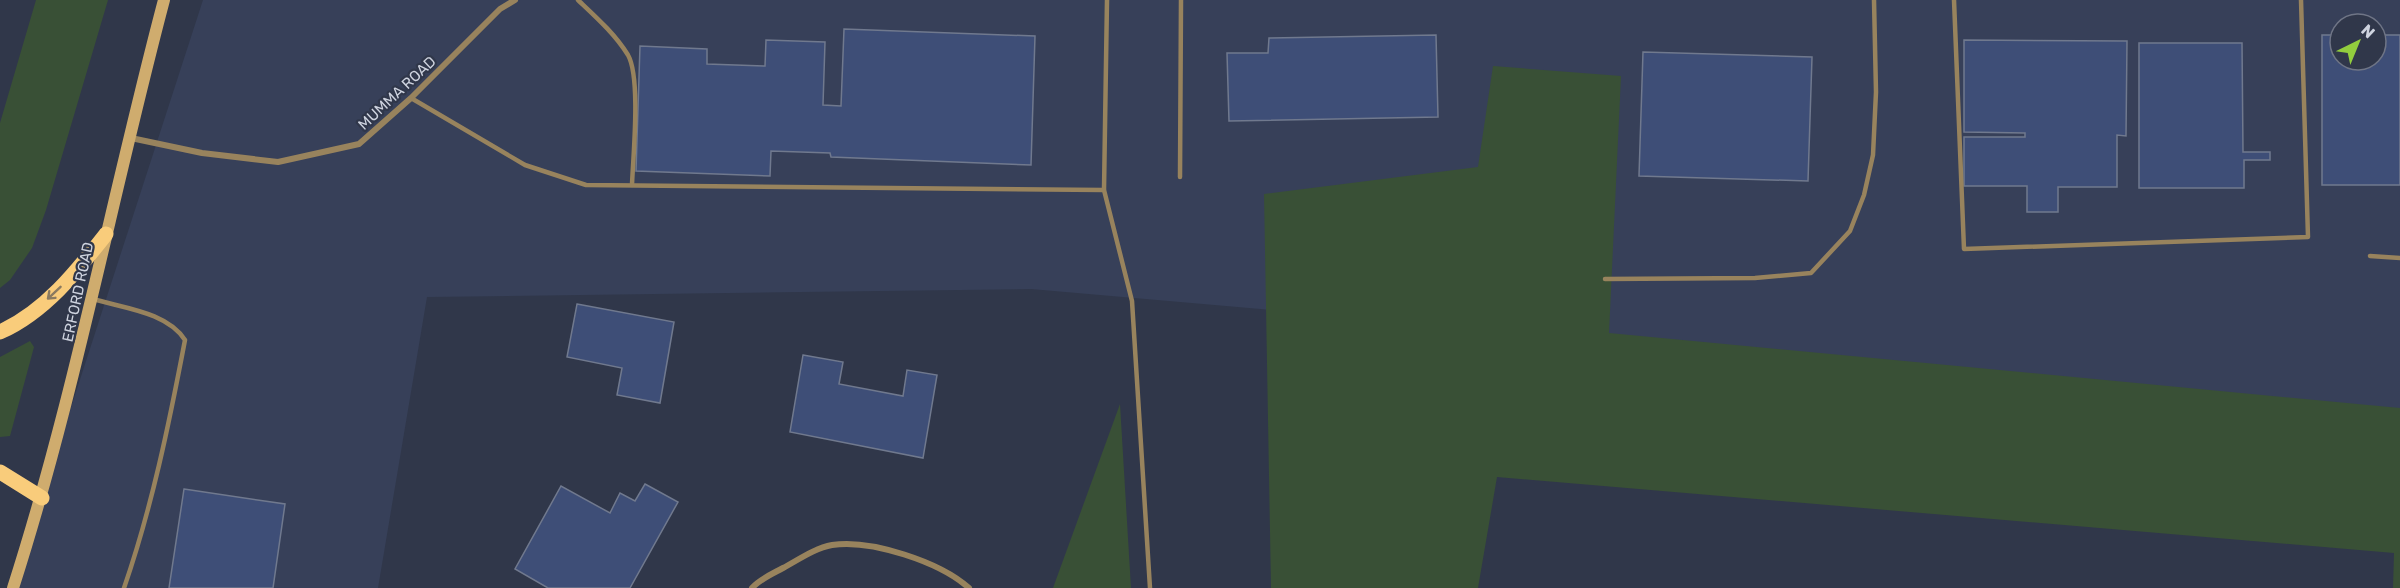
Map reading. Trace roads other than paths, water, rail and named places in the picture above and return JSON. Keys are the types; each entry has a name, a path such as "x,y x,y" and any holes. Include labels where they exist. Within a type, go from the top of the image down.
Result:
{"main road":[{"name":"ERFORD ROAD","path":"13,588 42,498 93,299 106,234 164,0"},
{"path":"0,332 35,310 59,289 77,271 106,234"},
{"path":"0,472 42,498"}],"street":[{"name":"MUMMA ROAD","path":"131,138 202,153 278,162 359,144 411,98 500,9 515,0"},
{"path":"752,588 805,555 830,545 846,544 902,554 934,564 969,588"}],"lane":[{"path":"578,0 608,29 629,58 635,96 632,185"},
{"path":"1107,0 1104,190 1132,300 1150,588"},
{"path":"1180,177 1181,0"},
{"path":"1605,279 1755,278 1811,273 1850,231 1864,195 1873,155 1874,0"},
{"path":"1954,0 1964,249 2308,237 2301,0"},
{"path":"411,98 525,165 586,185 1104,190"},
{"path":"2370,256 2400,258"},
{"path":"93,299 164,320 179,331 185,340 166,438 139,544 124,588"}]}
